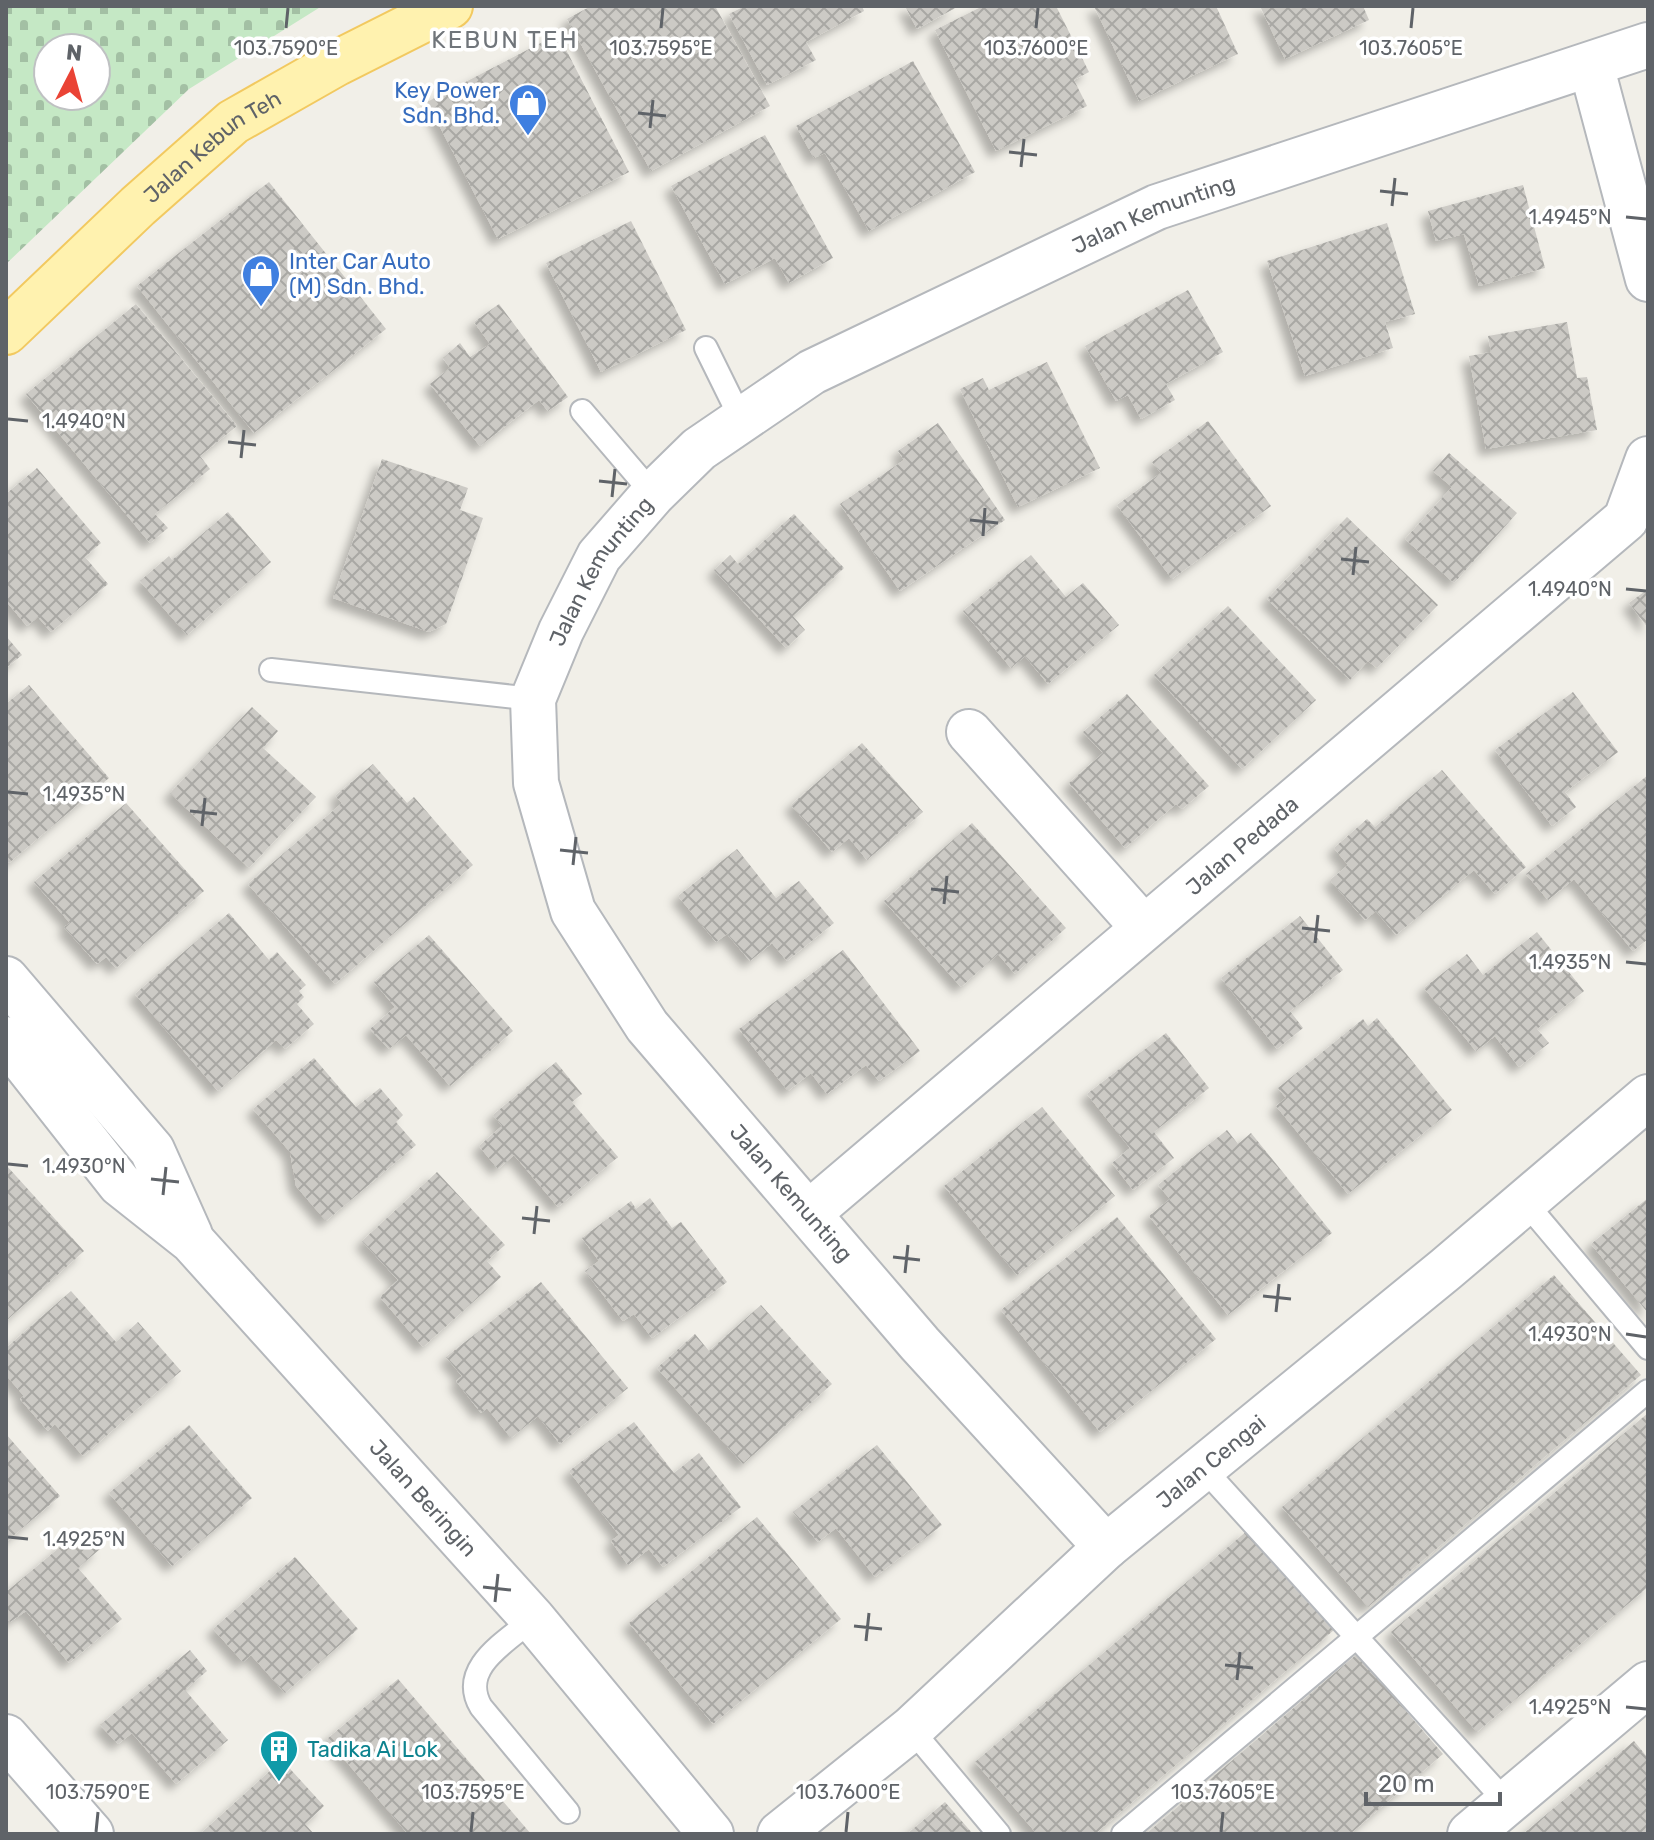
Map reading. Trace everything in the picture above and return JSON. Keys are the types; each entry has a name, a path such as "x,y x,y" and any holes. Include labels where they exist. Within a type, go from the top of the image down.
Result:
{"main road":[{"name":"Jalan Kebun Teh","path":"6,332 138,206 233,122 337,63 450,6"}],"street":[{"name":"Jalan Kemunting","path":"1106,1547 920,1344 647,1026 573,911 536,783 533,699 561,631 599,556 653,494 699,449 812,372 1157,207 1648,45"},
{"path":"1591,65 1648,279"},
{"name":"Jalan Pedada","path":"809,1213 1626,519 1648,459"},
{"path":"969,732 1143,927"},
{"name":"Jalan Beringin","path":"6,979 152,1150 192,1241"},
{"name":"Jalan Beringin","path":"6,1039 120,1184 192,1241 533,1619 711,1834"},
{"name":"Jalan Cengai","path":"780,1834 911,1729 1106,1547 1204,1469 1648,1097"},
{"path":"1470,1834 1648,1684"},
{"path":"6,1737 91,1834"}],"lane":[{"path":"706,348 741,419"},
{"path":"582,411 653,494"},
{"path":"271,670 533,699"},
{"path":"1525,1202 1648,1348"},
{"path":"1123,1834 1648,1391"},
{"path":"1204,1469 1507,1803"},
{"path":"533,1619 476,1672 474,1696 568,1812"},
{"path":"911,1729 999,1834"}],"green space":[{"path":"6,6 322,6 189,89 6,264"}],"building":[{"path":"591,6 715,6 770,106 651,171 567,19"},
{"path":"745,6 862,6 864,11 806,42 816,60 767,85 729,14"},
{"path":"905,6 959,6 917,29"},
{"path":"983,6 1056,6 1089,72 1074,80 1087,106 996,151 935,30"},
{"path":"1094,6 1216,6 1238,54 1139,101"},
{"path":"1260,6 1363,6 1369,20 1285,59"},
{"name":"Key Power Sdn. Bhd.","path":"558,34 629,172 498,239 427,102"},
{"path":"913,61 975,172 869,231 825,153 814,158 796,126"},
{"path":"765,135 833,258 789,283 775,258 725,284 671,186"},
{"name":"Inter Car Auto (M) Sdn. Bhd.","path":"269,182 386,329 254,433 137,286"},
{"path":"1523,185 1545,268 1479,286 1464,234 1436,241 1428,211"},
{"path":"631,221 686,330 601,372 546,263"},
{"path":"1387,223 1415,314 1385,322 1393,348 1305,376 1267,261"},
{"path":"1188,290 1223,352 1166,384 1175,400 1141,419 1128,395 1116,401 1085,346"},
{"path":"136,304 237,426 200,456 210,469 155,514 168,528 150,543 26,394"},
{"path":"499,304 568,397 548,411 539,400 480,446 430,384 450,368 443,358 460,343 470,357 490,344 474,322"},
{"path":"1567,322 1577,378 1587,377 1597,430 1486,449 1469,356 1491,352 1488,336"},
{"path":"1047,362 1100,468 1018,507 960,389 983,378 989,390"},
{"path":"1208,421 1271,506 1172,579 1117,505 1161,473 1152,462"},
{"path":"938,423 1005,520 900,591 840,504 904,460 898,451"},
{"path":"1449,453 1517,513 1454,583 1405,539 1452,487 1433,471"},
{"path":"382,459 468,488 460,510 483,518 446,624 429,632 333,598"},
{"path":"37,468 101,543 85,557 108,584 51,632 38,617 27,626 6,601 6,494"},
{"path":"228,512 271,562 187,635 140,581 169,556 172,560"},
{"path":"794,514 844,568 793,616 805,630 786,648 714,570 730,555 738,564"},
{"path":"1347,517 1438,605 1377,668 1368,661 1350,680 1267,599"},
{"path":"1031,555 1066,597 1083,583 1119,625 1048,684 1025,656 1011,668 963,611"},
{"path":"1648,589 1648,628 1629,603"},
{"path":"1228,606 1316,700 1242,769 1154,675"},
{"path":"6,636 22,655 6,668"},
{"path":"29,685 109,778 9,863 6,860 6,704"},
{"path":"1573,692 1618,752 1565,792 1576,807 1552,826 1495,750"},
{"path":"1127,694 1209,786 1182,809 1176,804 1125,848 1069,783 1103,753 1083,732"},
{"path":"252,707 278,731 263,748 316,797 249,868 170,793"},
{"path":"862,743 923,812 867,860 849,838 832,852 791,805"},
{"path":"373,764 407,803 414,797 473,865 335,984 248,884 342,803 335,796"},
{"path":"1442,770 1526,867 1495,894 1474,870 1396,935 1376,911 1365,920 1330,880 1348,865 1334,848 1367,819 1375,827"},
{"path":"1648,775 1648,939 1633,951 1574,879 1548,900 1526,874"},
{"path":"126,803 204,891 116,968 106,957 97,964 64,927 70,923 34,882"},
{"path":"972,823 1066,928 1015,974 998,954 961,987 884,901"},
{"path":"737,849 776,898 799,881 834,923 787,961 772,943 750,961 727,934 716,942 678,896"},
{"path":"229,913 269,960 277,952 306,985 299,991 304,997 297,1004 314,1024 285,1049 276,1040 218,1091 135,994"},
{"path":"1300,916 1343,970 1290,1011 1303,1028 1277,1049 1221,978"},
{"path":"1537,932 1584,991 1537,1029 1549,1043 1519,1067 1495,1036 1476,1051 1424,988 1467,954 1483,975"},
{"path":"429,935 513,1031 450,1086 406,1035 389,1049 370,1029 395,1007 374,982"},
{"path":"843,950 920,1051 879,1081 866,1065 827,1094 811,1073 788,1091 739,1029"},
{"path":"1377,1018 1452,1110 1348,1194 1276,1106 1286,1098 1278,1088 1363,1019 1368,1026"},
{"path":"1166,1033 1209,1088 1154,1132 1174,1158 1133,1190 1112,1163 1130,1148 1087,1094"},
{"path":"314,1058 356,1107 380,1088 403,1115 396,1122 416,1145 326,1221 296,1186 290,1152 253,1109"},
{"path":"556,1062 582,1094 572,1102 618,1157 558,1207 514,1155 498,1169 479,1146 502,1126 493,1115"},
{"path":"1042,1107 1115,1196 1017,1275 944,1186"},
{"path":"1227,1130 1238,1144 1251,1133 1332,1233 1228,1315 1149,1216 1170,1199 1158,1185"},
{"path":"6,1165 84,1251 6,1321"},
{"path":"437,1172 505,1245 487,1261 501,1277 423,1347 380,1297 398,1280 362,1241"},
{"path":"650,1198 672,1228 681,1222 727,1282 652,1338 634,1314 623,1321 585,1271 599,1261 582,1238 631,1201 636,1209"},
{"path":"1648,1198 1648,1313 1591,1244"},
{"path":"1117,1217 1216,1339 1100,1432 1001,1310"},
{"path":"1554,1275 1641,1375 1368,1607 1282,1507"},
{"path":"541,1282 628,1388 560,1444 538,1416 511,1438 487,1408 481,1413 456,1381 462,1376 446,1357"},
{"path":"71,1291 116,1342 138,1322 181,1371 83,1456 55,1424 48,1431 20,1399 24,1396 6,1375 6,1348"},
{"path":"761,1305 832,1384 743,1464 657,1368 695,1334 709,1351"},
{"path":"1648,1413 1648,1587 1477,1732 1391,1632"},
{"path":"634,1422 674,1473 699,1453 741,1507 663,1567 649,1549 628,1565 611,1541 619,1535 569,1471"},
{"path":"189,1425 252,1498 172,1566 109,1493"},
{"path":"6,1434 60,1496 6,1542"},
{"path":"877,1445 942,1525 875,1577 836,1528 818,1542 793,1512"},
{"path":"757,1517 841,1619 713,1724 629,1623"},
{"path":"83,1528 100,1549 78,1568 122,1619 69,1663 26,1611 10,1622 6,1617 6,1592"},
{"path":"1248,1530 1334,1630 1095,1834 1037,1834 975,1762"},
{"path":"295,1557 358,1629 285,1693 251,1655 243,1662 213,1629"},
{"path":"190,1650 207,1671 185,1690 228,1740 176,1784 132,1733 118,1744 100,1725"},
{"path":"1357,1654 1443,1754 1350,1834 1146,1834"},
{"path":"398,1679 531,1834 408,1834 327,1739"},
{"path":"1634,1741 1648,1758 1648,1834 1523,1834"},
{"name":"Tadika Ai Lok","path":"282,1760 324,1806 305,1824 314,1834 200,1834"},
{"path":"945,1802 973,1834 907,1834"}],"place":[{"name":"Key Power Sdn. Bhd.","path":"528,137"},
{"name":"Inter Car Auto (M) Sdn. Bhd.","path":"261,308"},
{"name":"Tadika Ai Lok","path":"279,1783"}],"district":[{"name":"KEBUN TEH","path":"505,40"}]}
